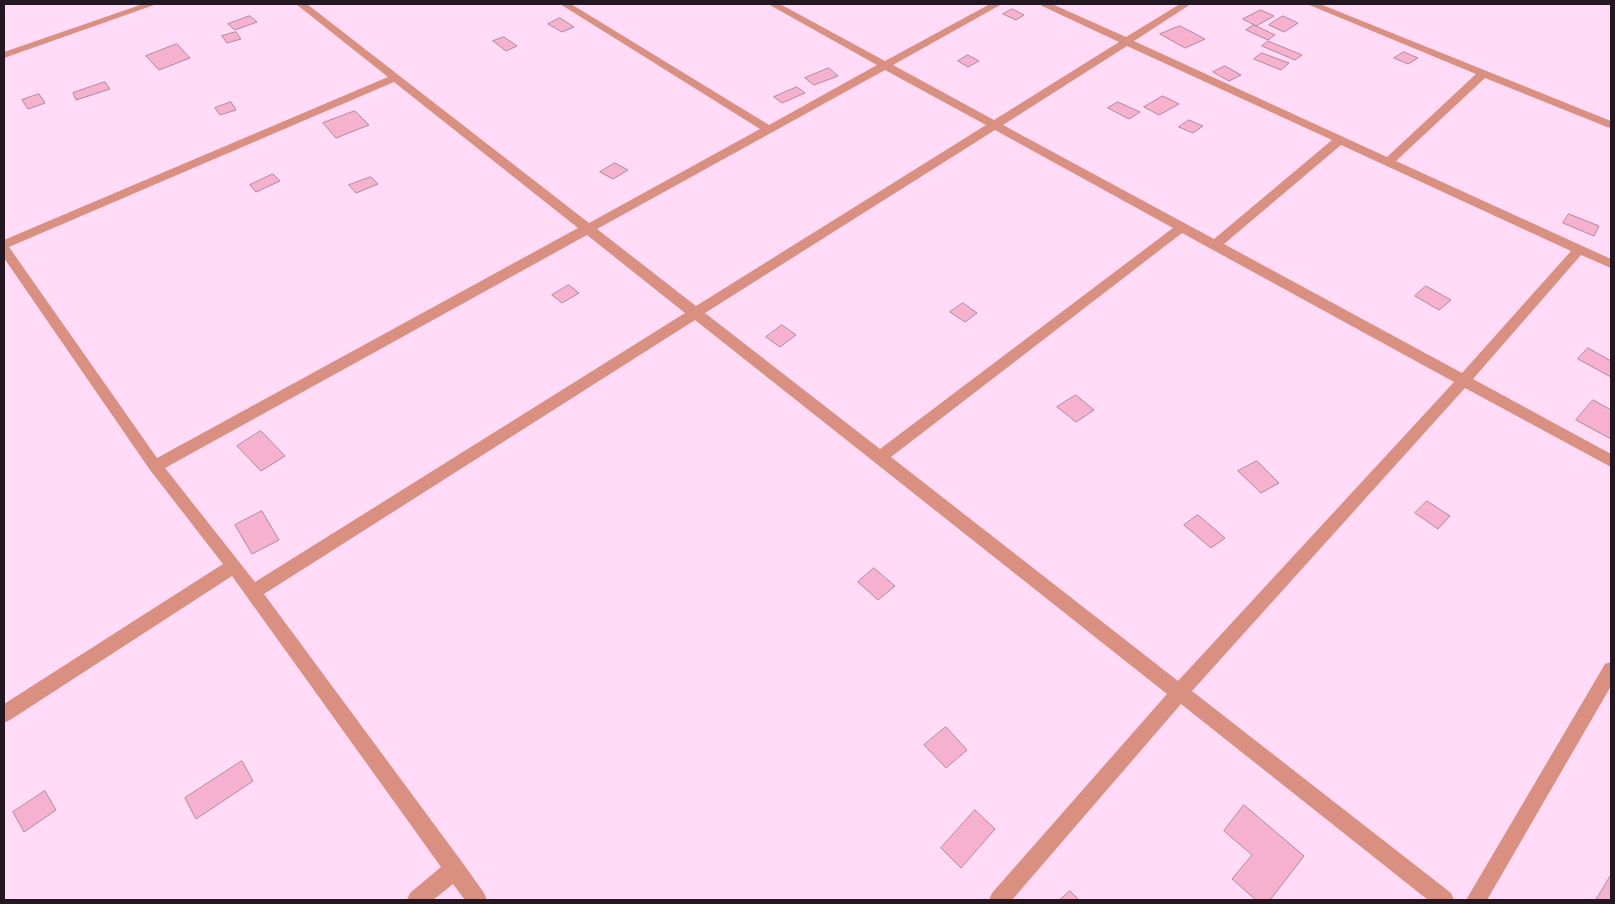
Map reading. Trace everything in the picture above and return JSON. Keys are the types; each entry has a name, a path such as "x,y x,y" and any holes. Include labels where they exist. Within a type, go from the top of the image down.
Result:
{"street":[{"path":"4,55 152,4"},
{"path":"301,4 1444,900"},
{"path":"565,4 768,129"},
{"path":"155,466 998,4"},
{"path":"1045,4 1611,264"},
{"path":"253,592 1186,4"},
{"path":"1312,4 1611,125"},
{"path":"779,5 884,66 1611,461"},
{"path":"1389,161 1484,73"},
{"path":"4,245 395,78"},
{"path":"1215,245 1341,140"},
{"path":"879,458 1182,227"},
{"path":"4,249 155,466 234,566 477,900"},
{"path":"999,900 1179,693 1464,380 1580,249"},
{"path":"4,714 234,566"},
{"path":"1476,900 1611,670"},
{"path":"418,900 454,869"}],"building":[{"path":"1012,9 1024,15 1016,20 1003,14"},
{"path":"1261,10 1274,16 1256,26 1243,19"},
{"path":"250,16 257,22 235,30 228,24"},
{"path":"1283,16 1298,23 1284,32 1269,25"},
{"path":"560,18 574,27 562,32 548,24"},
{"path":"1254,25 1275,35 1268,40 1246,30"},
{"path":"1180,26 1205,39 1185,48 1160,34"},
{"path":"236,32 241,39 227,43 222,36"},
{"path":"504,37 517,46 506,51 493,41"},
{"path":"1268,41 1302,55 1295,60 1262,46"},
{"path":"177,44 190,58 159,70 146,56"},
{"path":"1404,52 1418,58 1408,64 1394,58"},
{"path":"1262,53 1289,63 1281,70 1254,59"},
{"path":"968,55 979,61 968,67 958,61"},
{"path":"1225,66 1241,75 1229,81 1213,72"},
{"path":"829,68 838,76 814,85 805,78"},
{"path":"105,82 110,89 76,100 73,93"},
{"path":"797,87 805,93 782,103 774,97"},
{"path":"39,94 45,103 28,109 22,100"},
{"path":"1163,96 1179,104 1159,115 1144,107"},
{"path":"231,102 236,110 220,115 215,108"},
{"path":"1118,102 1140,112 1129,119 1108,108"},
{"path":"355,111 369,125 336,138 323,123"},
{"path":"1189,120 1203,126 1193,133 1179,127"},
{"path":"615,163 628,170 613,179 600,172"},
{"path":"273,174 280,181 256,192 250,185"},
{"path":"371,177 378,184 356,193 349,185"},
{"path":"1569,214 1599,226 1594,236 1563,223"},
{"path":"569,285 579,293 562,303 552,295"},
{"path":"1426,286 1451,300 1439,310 1415,296"},
{"path":"963,303 977,313 965,322 950,312"},
{"path":"782,325 796,335 780,347 766,337"},
{"path":"1588,348 1611,361 1611,377 1578,359"},
{"path":"1076,395 1094,410 1076,422 1057,407"},
{"path":"1593,400 1611,410 1611,439 1576,420"},
{"path":"261,431 285,456 261,471 237,446"},
{"path":"1257,461 1279,483 1261,493 1238,471"},
{"path":"1427,501 1450,516 1438,529 1415,513"},
{"path":"262,511 279,540 252,554 235,525"},
{"path":"1198,515 1225,538 1211,548 1184,525"},
{"path":"874,568 895,586 878,600 858,582"},
{"path":"946,727 967,750 946,768 924,745"},
{"path":"242,761 253,781 196,819 185,798"},
{"path":"45,791 56,810 24,832 13,812"},
{"path":"1244,805 1304,856 1270,900 1256,900 1232,879 1252,855 1224,831"},
{"path":"975,810 995,829 961,868 941,848"},
{"path":"1611,875 1611,900 1596,900"},
{"path":"1070,891 1079,900 1060,900"}]}
